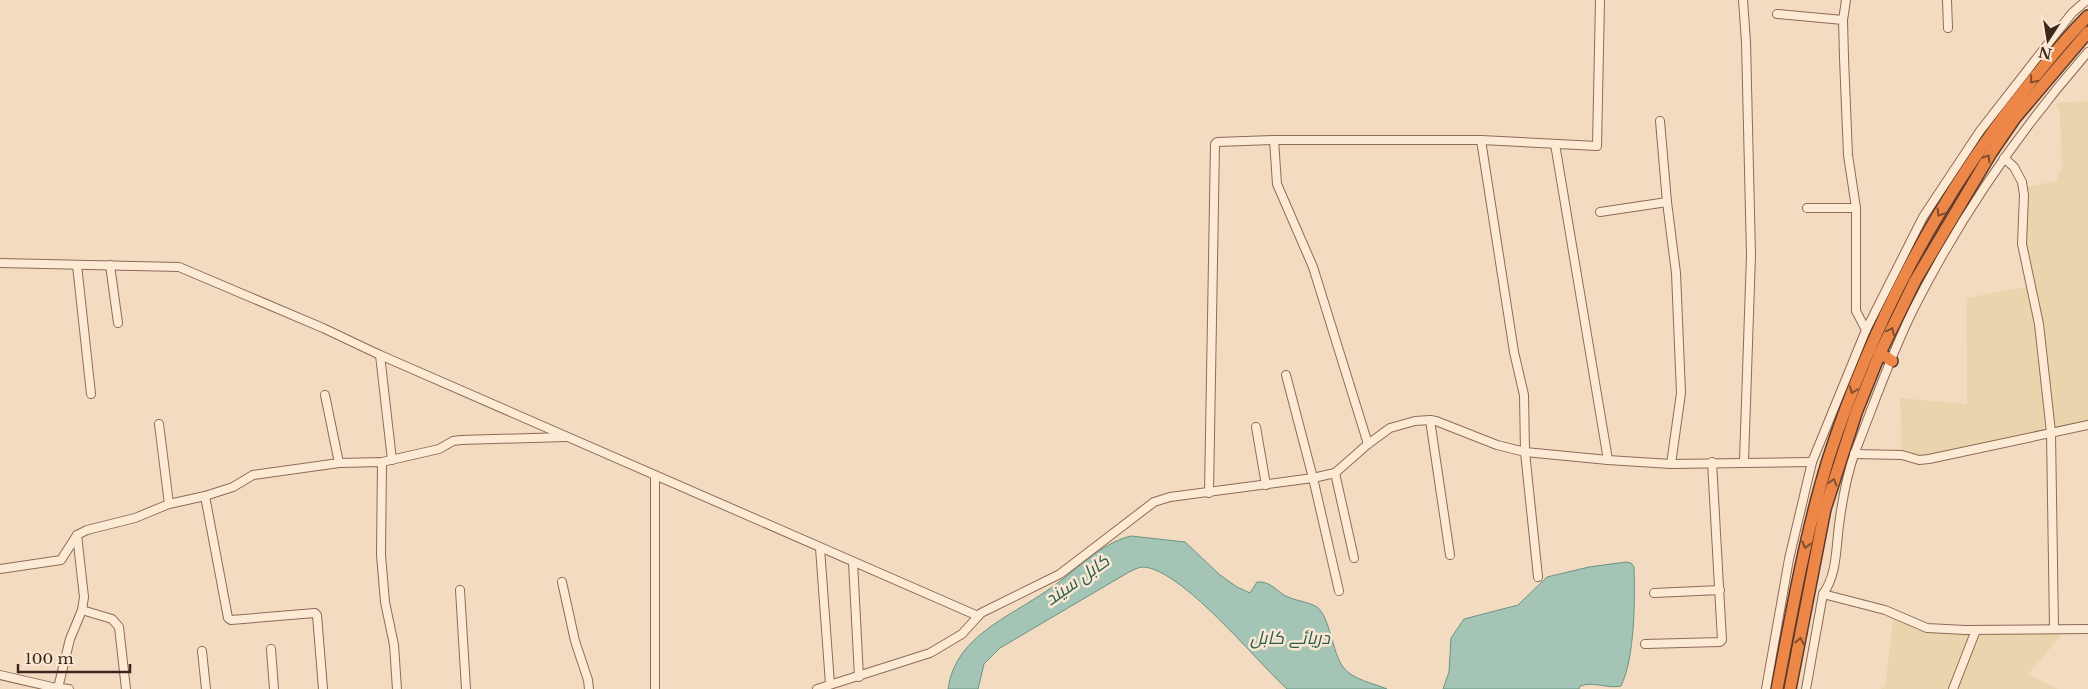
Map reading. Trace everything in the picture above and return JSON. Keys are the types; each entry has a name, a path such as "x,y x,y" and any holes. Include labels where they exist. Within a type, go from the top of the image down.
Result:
{"highway":[{"path":"1777,689 1814,511 1860,359 1934,222 1982,147 2046,63 2088,16"},
{"path":"1790,689 1826,509 1856,413 1880,353 1908,306 1941,234 1990,153 2022,111 2088,32"},
{"path":"1880,353 1892,361"}],"street":[{"path":"1209,493 1215,144 1217,142 1274,140 1481,140 1597,146 1600,0"},
{"path":"1743,0 1746,42 1751,255 1744,461"},
{"path":"1846,0 1844,20 1848,155 1856,208 1856,311 1866,330"},
{"path":"1947,0 1948,28"},
{"path":"1766,689 1789,559 1812,462 1860,359 1866,330 1923,217 1980,131 2072,13 2087,0"},
{"path":"1777,14 1844,20"},
{"path":"1806,689 1824,594 1831,583 1841,511 1854,454 1892,361 1908,306 1992,174 2088,52"},
{"path":"1660,121 1667,202 1676,273 1681,393 1671,464"},
{"path":"1274,140 1277,184 1313,267 1368,444"},
{"path":"1481,140 1514,352 1524,395 1525,452 1538,578"},
{"path":"1555,144 1608,460"},
{"path":"2004,158 2014,167 2022,182 2024,195 2022,244 2039,324 2051,432 2054,629"},
{"path":"1600,212 1667,202"},
{"path":"1807,208 1856,208"},
{"path":"0,263 179,267 323,328 380,355 978,616"},
{"path":"77,264 91,394"},
{"path":"110,265 118,323"},
{"path":"380,355 392,460"},
{"path":"1286,375 1313,478 1339,591"},
{"path":"325,395 339,463"},
{"path":"1430,420 1450,555"},
{"path":"817,689 930,653 962,634 978,616 1060,574 1154,502 1170,497 1266,485 1335,473 1368,444 1390,428 1415,421 1436,421 1497,445 1525,452 1671,464 1744,461 1812,462"},
{"path":"159,424 169,504"},
{"path":"1854,454 1902,454 1919,460 1929,459 2088,425"},
{"path":"1256,427 1266,485"},
{"path":"0,569 61,560 77,535 87,530 135,518 169,504 205,496 233,487 253,475 339,463 382,462 439,449 453,441 461,440 567,437"},
{"path":"382,462 382,555 385,602 394,645 397,689"},
{"path":"1645,644 1720,642 1722,640 1712,462"},
{"path":"1335,473 1354,558"},
{"path":"655,689 656,476"},
{"path":"205,496 228,618 231,620 315,612 317,615 323,689"},
{"path":"54,688 82,610 84,597 77,535"},
{"path":"820,548 830,684"},
{"path":"853,562 859,677"},
{"path":"562,582 575,641 588,680 588,689"},
{"path":"460,590 466,689"},
{"path":"1654,593 1720,590"},
{"path":"1824,594 1885,610 1926,628 1976,630 2088,629"},
{"path":"82,610 112,619 120,627 126,689"},
{"path":"1953,689 1976,630"},
{"path":"271,649 274,689"},
{"path":"202,651 206,689"},
{"path":"0,675 54,688 69,689"}],"shaded area":[{"path":"2088,101 2088,425 1929,459 1902,455 1900,398 1967,404 1966,298 2030,286 2026,267 2023,188 2056,181 2062,166 2060,114 2056,103"},
{"path":"1894,613 1920,627 2067,629 2028,674 2058,689 1881,689 1885,687"}],"water":[{"name":"دریائے کابل","path":"1131,536 1185,542 1220,575 1237,587 1250,593 1257,582 1265,583 1288,597 1317,607 1325,618 1336,653 1343,667 1358,678 1387,689 1287,689 1198,599 1178,583 1159,572 1143,567 1129,572 1000,648 984,664 978,689 948,689 953,671 961,655 986,630 1048,590 1098,552"},
{"path":"1631,563 1634,567 1634,612 1632,644 1626,674 1621,686 1611,687 1590,684 1580,686 1579,689 1443,689 1449,672 1451,638 1464,619 1518,605 1547,577 1589,567"}],"water label":[{"name":"کابل سيند","path":"1077,580"}]}
